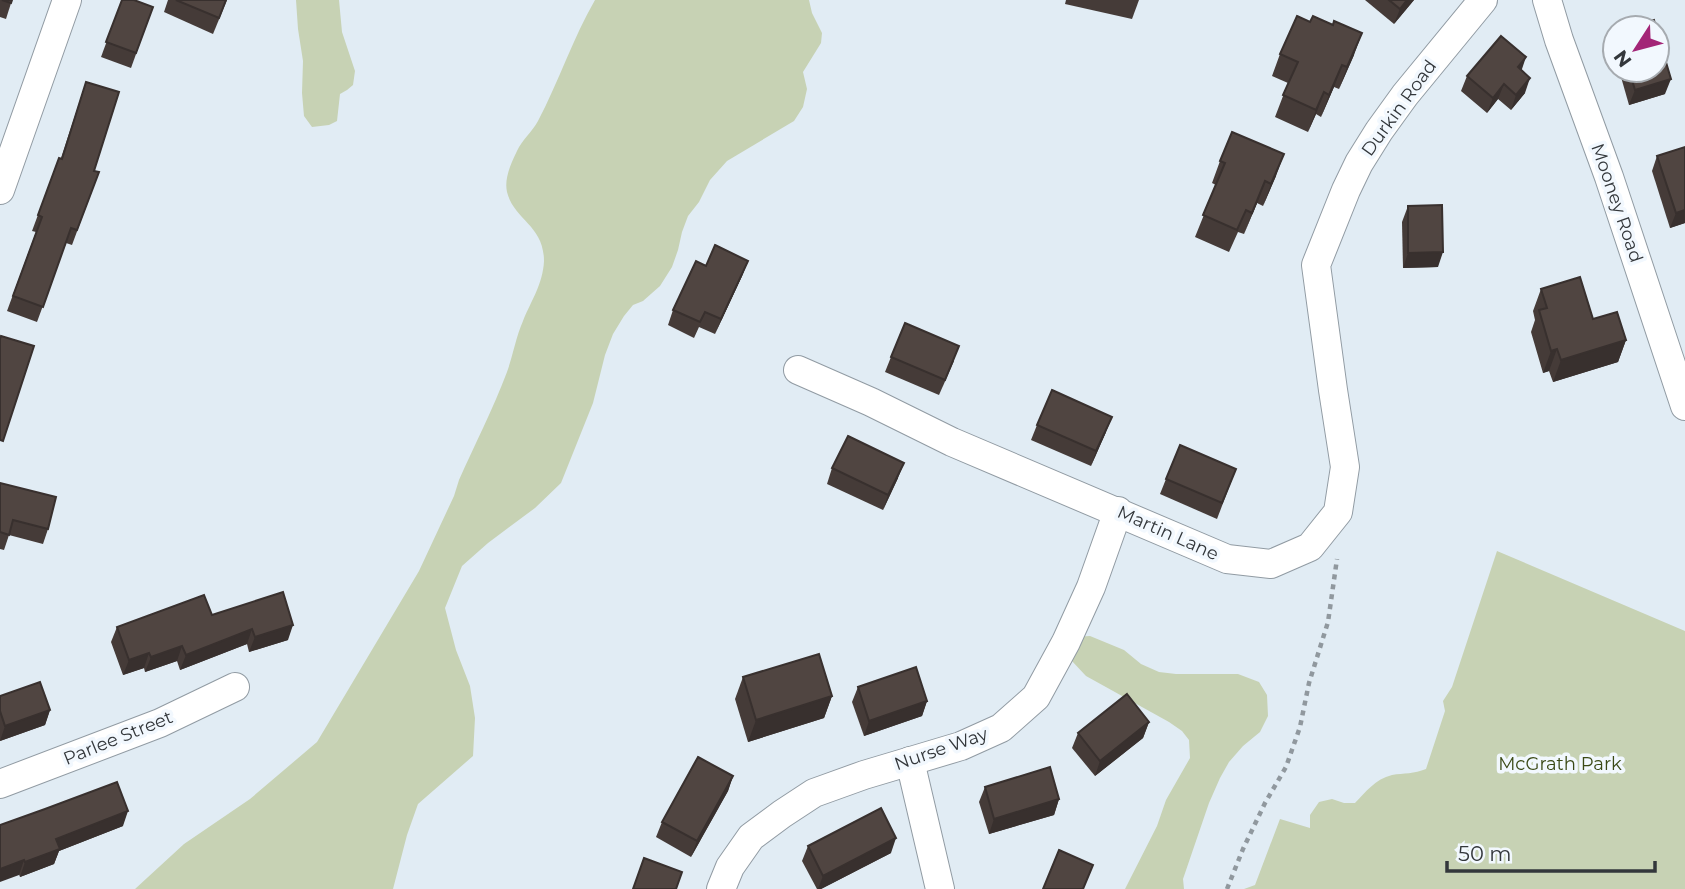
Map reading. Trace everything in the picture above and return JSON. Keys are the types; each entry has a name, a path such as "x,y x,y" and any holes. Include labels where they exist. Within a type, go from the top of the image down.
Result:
{"street":[{"path":"0,191 67,0"},
{"name":"Durkin Road","path":"1316,265 1359,163 1405,95 1483,0"},
{"name":"Mooney Road","path":"1547,0 1685,407"},
{"name":"Martin Lane","path":"798,370 952,442 1227,559 1271,564 1310,547 1338,512 1345,467 1316,265"},
{"name":"Nurse Way","path":"721,889 730,867 751,837 814,793 863,775 961,746 1001,728 1036,697 1066,642 1091,587 1118,511"},
{"name":"Parlee Street","path":"0,784 160,723 235,687"},
{"path":"910,761 940,889"}],"path":[{"path":"1227,889 1265,803 1286,767 1300,727 1309,683 1328,622 1337,566 1338,512"}],"green space":[{"path":"296,0 339,0 342,32 355,71 353,85 340,94 337,121 329,125 312,127 304,116 303,61"},
{"path":"595,0 809,0 822,33 821,43 803,72 807,89 803,107 794,121 727,161 710,180 688,216 672,267 660,286 643,301 633,305 613,334 593,403 561,483 535,508 462,566 445,608 456,650 470,686 475,718 473,756 418,804 393,889 135,889 184,844 250,799 317,742 419,571 502,386 541,277 544,261 539,239 516,210 507,192 506,182 512,161 538,121"},
{"name":"McGrath Park","path":"1497,551 1685,631 1685,889 1244,889 1255,885 1280,819 1310,828 1310,815 1319,802 1332,799 1355,803 1371,786 1386,777 1426,769 1445,711 1443,701 1452,687"},
{"path":"1090,636 1124,650 1141,664 1159,672 1238,674 1259,682 1267,695 1268,716 1260,732 1229,762 1209,803 1183,879 1184,889 1125,889 1157,826 1166,800 1190,758 1189,740 1169,722 1086,676 1071,660 1075,637"}],"building":[{"path":"122,0 134,0 153,7 136,53 106,42"},
{"path":"176,0 226,0 219,18"},
{"path":"1389,0 1407,0 1400,9"},
{"path":"1297,16 1310,22 1313,16 1333,25 1334,21 1362,33 1347,67 1342,65 1329,95 1324,92 1316,110 1283,95 1298,62 1280,54"},
{"path":"1501,36 1526,57 1518,67 1530,78 1516,95 1504,84 1493,98 1467,76"},
{"path":"86,82 119,92 94,171 99,172 77,230 71,228 43,307 13,296 42,217 38,215 59,158 62,159"},
{"path":"1633,84 1655,84 1635,90"},
{"path":"1232,132 1284,154 1271,184 1265,181 1252,213 1246,210 1237,230 1203,215 1225,163 1220,161"},
{"path":"1685,147 1685,210 1676,213 1657,156"},
{"path":"1442,205 1443,252 1408,253 1408,206"},
{"path":"715,245 748,261 721,319 705,312 700,322 673,310 696,261 706,266"},
{"path":"1580,277 1593,319 1617,312 1626,340 1561,360 1557,349 1551,351 1539,310 1547,308 1541,289"},
{"path":"905,323 959,346 945,380 891,357"},
{"path":"1,336 34,346 3,441 0,440"},
{"path":"1052,390 1112,417 1096,451 1037,425"},
{"path":"848,436 904,463 888,495 832,468"},
{"path":"1180,445 1236,469 1222,503 1166,479"},
{"path":"0,483 56,497 48,529 13,520 9,535 0,532"},
{"path":"283,592 293,625 255,637 252,629 186,655 182,646 151,657 149,653 129,660 117,627 204,595 212,615"},
{"path":"819,654 832,696 756,720 743,677"},
{"path":"916,667 927,701 869,721 858,687"},
{"path":"40,682 50,710 5,726 0,711 0,696"},
{"path":"1127,694 1149,722 1100,761 1078,733"},
{"path":"698,757 733,776 697,841 662,822"},
{"path":"1050,767 1059,799 994,819 985,787"},
{"path":"117,782 128,811 56,839 60,849 0,869 0,825"},
{"path":"881,808 896,838 823,876 808,846"},
{"path":"1059,850 1093,865 1083,889 1043,889"},
{"path":"644,858 682,872 676,889 633,889"}]}
